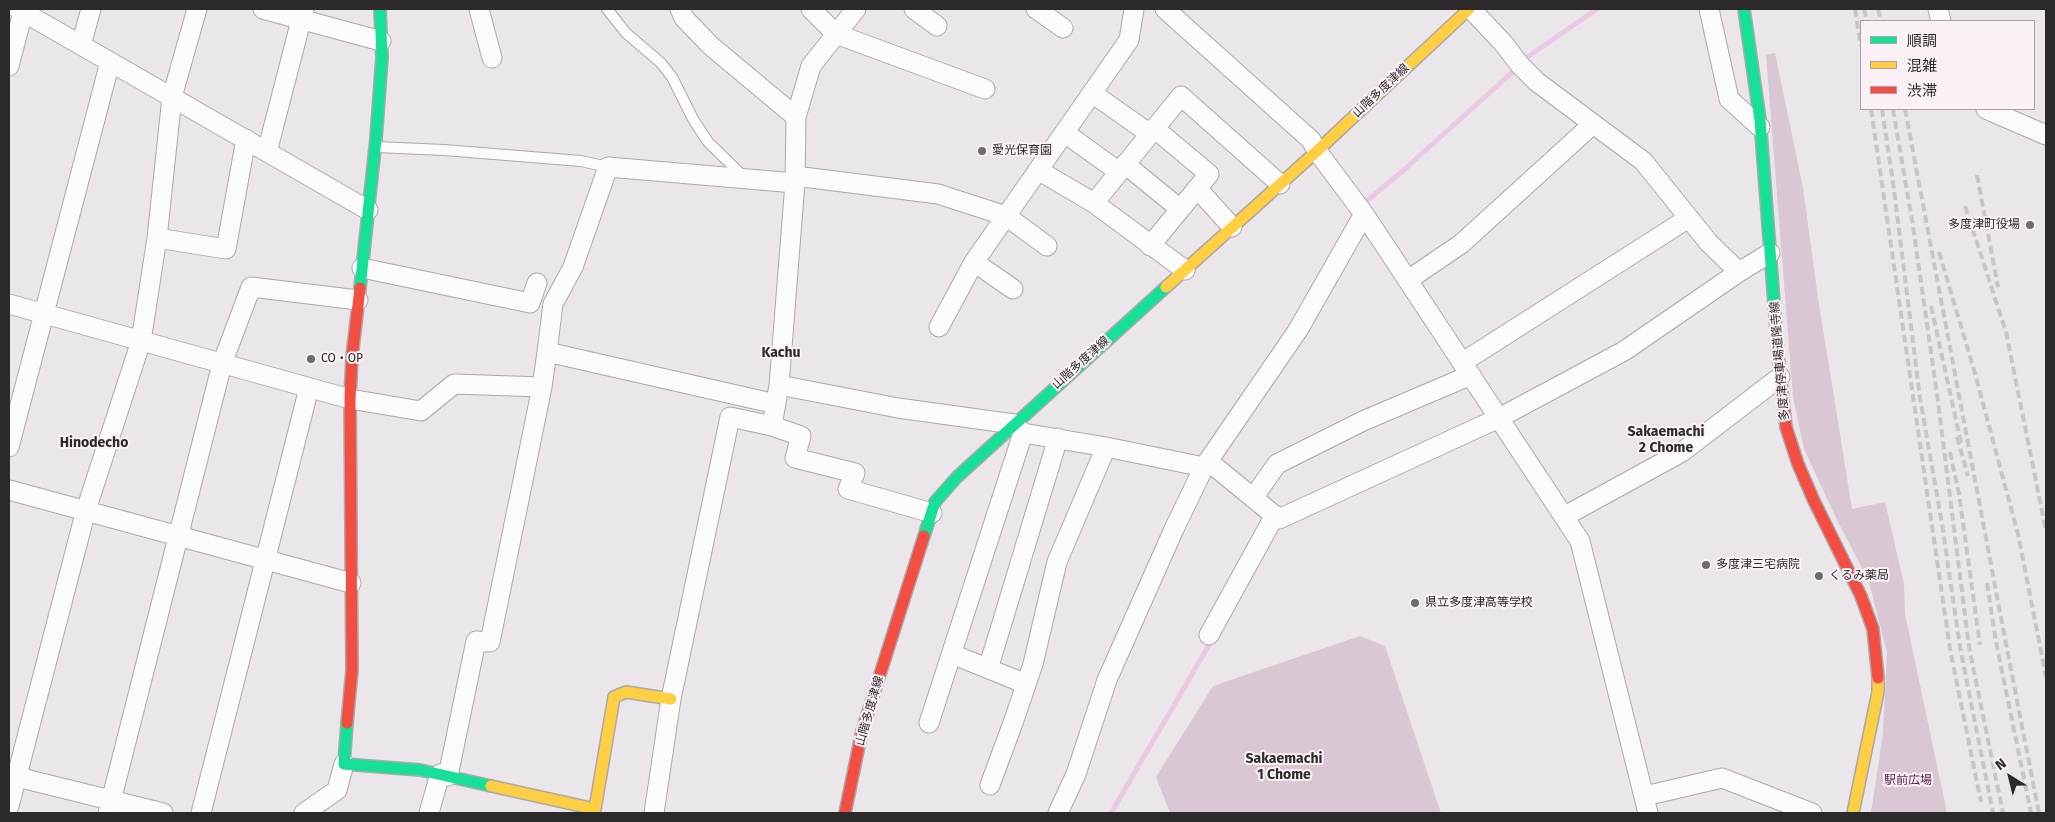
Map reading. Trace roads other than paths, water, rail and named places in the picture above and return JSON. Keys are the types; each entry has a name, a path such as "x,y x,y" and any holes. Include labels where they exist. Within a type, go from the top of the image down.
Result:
{"main road":[{"path":"380,9 382,57 350,399 352,670 344,764 420,770 595,808 614,697 626,692 671,699"},
{"name":"山階多度津線","path":"845,813 862,731 935,502 957,477 1018,428 1184,270 1317,151 1470,9"},
{"name":"多度津停車場道隆寺線","path":"1744,9 1753,64 1760,127 1780,377 1786,427 1798,464 1861,596 1873,629 1877,660 1878,692 1853,813"}],"street":[{"path":"81,45 91,9"},
{"path":"9,806 13,776 86,510 141,341 157,238 172,97 197,9"},
{"path":"263,9 303,14 381,41"},
{"path":"479,9 492,58"},
{"path":"680,9 684,18 711,46 796,117"},
{"path":"810,9 836,34 985,89"},
{"path":"772,426 779,385 795,180 796,117 811,66 856,9"},
{"path":"914,9 937,26"},
{"path":"1036,9 1062,28"},
{"path":"939,327 974,262 1129,40 1134,9"},
{"path":"1165,9 1311,140 1317,151 1364,214 1580,541 1647,805 1722,778 1812,813"},
{"path":"1470,9 1504,44 1518,64 1537,82 1643,161 1687,219 1739,272"},
{"path":"1709,9 1729,99 1760,127"},
{"path":"9,66 21,10 368,210"},
{"path":"267,152 303,14"},
{"path":"9,447 110,62"},
{"path":"1092,94 1152,131 1208,174 1150,246"},
{"path":"1094,203 1180,96 1280,184"},
{"path":"1988,110 2046,135"},
{"path":"1408,280 1461,244 1593,124"},
{"path":"1064,133 1122,168 1180,209"},
{"path":"157,238 226,249 246,140"},
{"path":"429,813 444,775 476,640 490,642 542,387 553,304 572,267 608,166 746,179 795,180 938,194 1006,216 1047,246"},
{"path":"1038,170 1094,203 1184,270"},
{"path":"1197,188 1232,227"},
{"path":"1058,813 1076,774 1107,680 1174,529 1206,464 1298,330 1364,214"},
{"path":"1253,498 1277,464 1467,368 1687,219"},
{"path":"779,385 1206,464 1279,519 1499,418 1624,351 1739,272 1770,253"},
{"path":"974,262 1013,289"},
{"path":"362,268 530,303 537,282"},
{"path":"110,807 222,364 251,287 358,300"},
{"path":"9,304 350,399 421,411 454,384 542,387"},
{"path":"546,352 776,404"},
{"path":"1564,516 1682,452 1780,377"},
{"path":"200,813 309,388"},
{"path":"654,813 671,699 730,417 772,426 801,436 795,458 854,473 848,489 932,513"},
{"path":"929,723 952,654 1018,428"},
{"path":"988,669 1058,438"},
{"path":"990,785 1033,664 1057,562 1106,447"},
{"path":"9,490 351,582"},
{"path":"1208,634 1275,516"},
{"path":"952,654 1026,684"},
{"path":"304,813 337,790 344,764"},
{"path":"13,776 110,807 163,813"}],"lane":[{"path":"607,9 626,33 662,63 672,77 693,119 708,142 746,179"},
{"path":"375,147 444,150 571,160 608,166"}],"waterway":[{"path":"1526,58 1597,9"},
{"path":"1363,204 1517,68"},
{"path":"1111,813 1212,640"}],"railway":[{"path":"1855,9 1860,40"},
{"path":"1864,9 1867,20"},
{"path":"1878,9 1881,20"},
{"path":"1871,110 1950,649 1981,802"},
{"path":"1882,110 1920,398 1942,524 1960,647 1993,813"},
{"path":"1893,110 1913,226 1937,394 1969,647 2003,813"},
{"path":"1905,110 2039,813"},
{"path":"1977,175 1998,287"},
{"path":"1965,206 2006,332 2046,531"},
{"path":"1939,252 1974,370 2018,534 2046,677"},
{"path":"1931,306 1961,443"},
{"path":"1957,437 1968,476"},
{"path":"1950,452 1959,494 1980,645"},
{"path":"1987,583 1996,642 2031,813"}],"place":[{"name":"愛光保育園","path":"982,151"},
{"name":"多度津町役場","path":"2030,225"},
{"name":"CO・OP","path":"311,359"},
{"name":"多度津三宅病院","path":"1706,565"},
{"name":"くるみ薬局","path":"1819,576"},
{"name":"県立多度津高等学校","path":"1415,603"}],"district":[{"name":"Kachu","path":"781,353"},
{"name":"Sakaemachi 2 Chome","path":"1666,440"},
{"name":"Hinodecho","path":"94,443"},
{"name":"Sakaemachi 1 Chome","path":"1284,768"}],"park label":[{"name":"駅前広場","path":"1908,781"}]}
